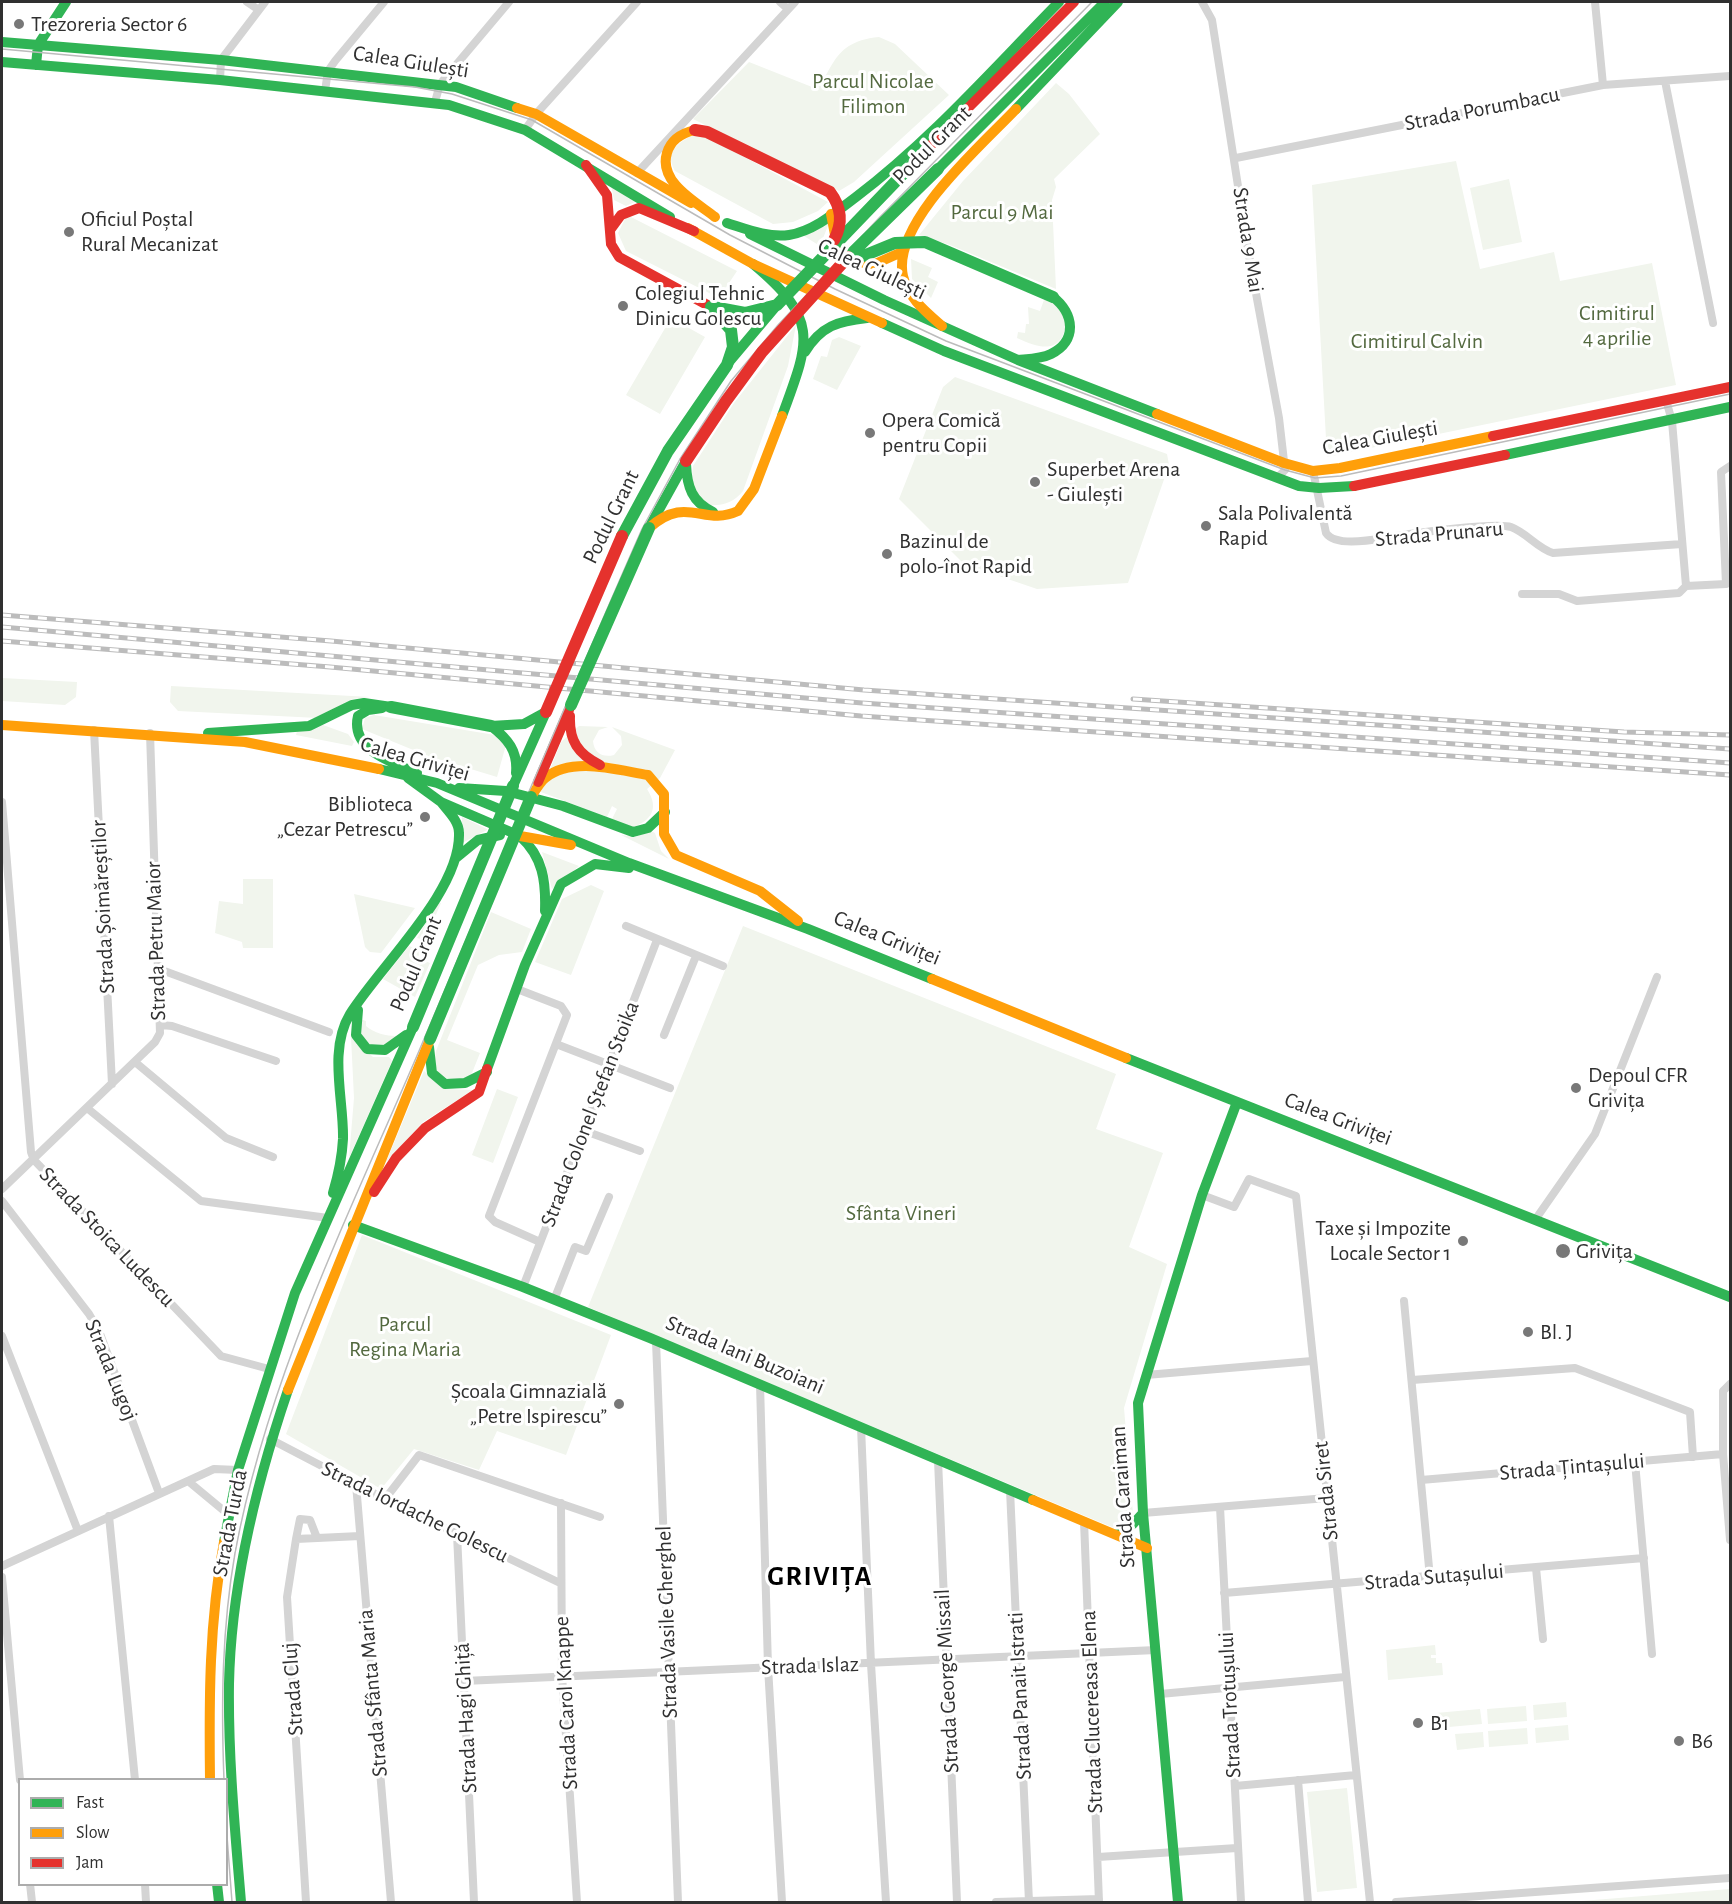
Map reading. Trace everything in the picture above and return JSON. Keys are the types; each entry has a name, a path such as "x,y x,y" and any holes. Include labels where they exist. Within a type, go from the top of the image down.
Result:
{"main road":[{"path":"36,65 38,45 66,2"},
{"path":"727,223 765,234 788,235 810,227 831,214 872,186 913,149 1059,2"},
{"name":"Podul Grant","path":"354,1162 513,786 632,516 668,451 727,364 777,305 823,255 1074,2"},
{"name":"Podul Grant","path":"375,1171 531,797 649,528 686,461 739,382 785,325 841,265 1105,2"},
{"path":"942,326 921,307 907,289 902,269 904,251 918,221 941,189 1118,2"},
{"name":"Calea Giulești","path":"2,42 221,60 440,84 536,114 715,217 942,326 1018,360 1284,463 1313,471 1401,457 1731,387"},
{"name":"Calea Giulești","path":"2,62 220,80 435,102 525,130 753,264 867,318 1092,409 1277,478 1317,489 1338,489 1731,407"},
{"path":"715,217 675,184 665,167 666,154 681,134 694,130 707,132 830,192 840,206 841,223 838,234 823,255"},
{"path":"586,165 607,195 614,250 626,262 711,307 747,315 777,305"},
{"path":"610,230 621,215 639,208 694,231"},
{"path":"831,214 833,240 838,252 849,260 872,266 904,251"},
{"path":"841,265 891,242 916,240 933,244 1053,297 1069,312 1071,326 1068,338 1059,350 1047,356 1018,360"},
{"path":"753,264 784,291 803,320 805,334 800,361"},
{"path":"711,307 731,330 733,347 727,364"},
{"path":"649,528 660,518 677,511 710,517 738,511 750,497 800,361 813,338 826,326 839,321 867,318"},
{"path":"686,461 686,480 693,499 705,509 723,516"},
{"path":"180,735 303,727 321,722 352,705 364,702 491,726 524,724 546,712"},
{"path":"572,705 569,731 576,749 591,761 607,768"},
{"path":"391,707 368,710 361,714 355,724 357,737 376,753 437,783"},
{"name":"Calea Griviței","path":"2,725 180,735 289,749 437,783 650,872 808,929 1237,1102 1731,1297"},
{"path":"491,726 504,735 515,748 518,763 513,786"},
{"path":"531,797 546,778 560,769 574,766 607,768 648,775 664,794 666,811 664,834 676,855 760,891 808,929"},
{"path":"403,775 441,802 520,836 534,849 544,869 544,918"},
{"path":"449,788 506,791 563,806 633,832 648,828 666,811"},
{"path":"328,1218 343,1140 341,1036 350,1016 421,919 450,866 458,846 459,833 453,817 441,802"},
{"path":"450,866 462,851 478,840 493,835 520,836 595,850"},
{"path":"353,1225 396,1158 425,1128 479,1092 544,918 561,884 595,864 650,872"},
{"path":"363,998 355,1028 360,1044 367,1049 375,1052 391,1050 413,1027"},
{"path":"430,1039 430,1063 433,1072 444,1083 461,1086 487,1072"},
{"name":"Strada Caraiman","path":"1178,1902 1143,1513 1137,1425 1138,1403 1202,1195 1237,1102"},
{"name":"Strada Turda","path":"210,1778 209,1658 215,1590 238,1470 295,1293 354,1162"},
{"name":"Strada Turda","path":"241,1902 232,1778 230,1658 237,1594 261,1471 270,1439 375,1171"},
{"name":"Strada Iani Buzoiani","path":"353,1225 522,1287 656,1341 1147,1548"},
{"path":"1116,1534 1133,1524 1143,1513"},
{"path":"217,1886 219,1902"}],"street":[{"path":"247,2 259,10"},
{"path":"220,80 221,60 265,2"},
{"path":"325,91 328,71 384,2"},
{"path":"435,102 440,84 509,2"},
{"path":"525,130 536,114 637,2"},
{"path":"780,2 788,9"},
{"path":"637,173 795,2"},
{"name":"Strada 9 Mai","path":"1202,2 1212,20 1236,158 1248,250 1277,407 1284,463"},
{"path":"1595,2 1604,86"},
{"name":"Strada Porumbacu","path":"1236,158 1604,86 1731,76"},
{"path":"1665,81 1713,323"},
{"path":"1666,400 1672,421 1686,586"},
{"path":"1277,478 1284,473 1284,463"},
{"path":"1522,594 1559,594 1576,601 1678,593 1686,586 1726,584 1721,472 1731,466"},
{"name":"Strada Prunaru","path":"1313,471 1329,537 1356,542 1431,531 1509,526 1543,550 1553,554 1682,544"},
{"name":"Strada Șoimăreștilor","path":"94,730 112,1084"},
{"name":"Strada Petru Maior","path":"2,1189 155,1042 161,1025 152,849 150,733"},
{"name":"Strada Stoica Ludescu","path":"2,802 31,1152 34,1160 221,1356 269,1369"},
{"path":"626,926 723,966"},
{"name":"Strada Colonel Ștefan Stoika","path":"522,1287 585,1131 657,940"},
{"path":"664,1035 696,956"},
{"path":"159,969 330,1032"},
{"path":"1534,1220 1595,1134 1657,977"},
{"path":"517,988 566,1010 567,1015 489,1216 495,1222 540,1242"},
{"path":"161,1025 172,1026 276,1061"},
{"path":"556,1044 670,1088"},
{"path":"135,1062 226,1138 273,1157"},
{"path":"87,1108 201,1201 328,1218"},
{"path":"585,1131 640,1151"},
{"name":"Strada Siret","path":"1202,1195 1234,1207 1249,1179 1296,1196 1370,1902"},
{"path":"554,1300 575,1247 586,1251 609,1197"},
{"name":"Strada Lugoj","path":"2,1201 94,1322 159,1493"},
{"path":"1404,1301 1431,1578"},
{"path":"2,1336 78,1531"},
{"name":"Strada Vasile Gherghel","path":"656,1341 678,1902"},
{"path":"1146,1376 1312,1360"},
{"path":"1412,1380 1575,1368 1690,1412 1693,1457"},
{"path":"760,1384 768,1667 782,1902"},
{"path":"1731,1384 1723,1391 1727,1441 1723,1454 1731,1540"},
{"path":"861,1427 871,1664 886,1902"},
{"name":"Strada Iordache Golescu","path":"270,1439 356,1484 560,1583"},
{"name":"Strada Țintașului","path":"1421,1480 1723,1454"},
{"path":"385,1498 419,1455 600,1517"},
{"name":"Strada George Missail","path":"938,1460 957,1902"},
{"path":"1635,1462 1652,1654"},
{"path":"2,1566 214,1469 238,1470"},
{"path":"188,1481 229,1515"},
{"name":"Strada Sfânta Maria","path":"356,1484 391,1902"},
{"name":"Strada Panait Istrati","path":"1010,1490 1029,1902"},
{"path":"1143,1513 1327,1498"},
{"name":"Strada Carol Knappe","path":"561,1503 562,1675 577,1902"},
{"name":"Strada Trotușului","path":"1220,1507 1241,1902"},
{"path":"109,1516 135,1778"},
{"path":"317,1538 310,1520 300,1519 296,1539 360,1536"},
{"name":"Strada Clucereasa Elena","path":"1084,1521 1099,1901"},
{"name":"Strada Hagi Ghiță","path":"457,1534 474,1902"},
{"name":"Strada Cluj","path":"296,1539 287,1597 306,1902"},
{"name":"Strada Sutașului","path":"1224,1593 1431,1578 1644,1558"},
{"path":"1536,1568 1544,1639"},
{"path":"2,1577 20,1778"},
{"name":"Strada Islaz","path":"464,1681 669,1670 946,1661 1156,1650"},
{"path":"1160,1694 1346,1677"},
{"path":"1235,1786 1356,1774"},
{"path":"1298,1780 1308,1902"},
{"path":"1098,1857 1238,1848"},
{"path":"1396,1902 1731,1878"},
{"path":"30,1886 32,1902"},
{"path":"145,1886 146,1902"},
{"path":"996,1902 1099,1901"}],"green space":[{"name":"Parcul Nicolae Filimon","path":"879,37 895,44 949,95 854,182 839,191 693,119 749,62 812,87 825,77 840,53 849,46 862,40"},
{"name":"Parcul 9 Mai","path":"1056,83 1069,94 1100,134 1054,179 1056,187 1052,200 1056,289 950,245 919,235 963,181"},
{"path":"693,135 709,138 828,202 818,211 793,222 773,224 675,171 671,158 674,149"},
{"name":"Cimitirul Calvin","path":"1456,161 1480,269 1554,252 1560,281 1652,263 1676,385 1327,457 1312,185"},
{"path":"1509,179 1522,242 1483,250 1470,188"},
{"path":"611,185 637,201 626,206 614,200"},
{"path":"629,216 737,271 719,298 626,251 618,233"},
{"path":"829,223 820,246 804,236"},
{"path":"911,259 932,268 928,277 938,282 931,298 912,279"},
{"path":"1045,297 1053,301 1067,319 1061,338 1056,344 1043,346 1017,338 1018,332 1025,333 1026,324 1029,324 1028,307 1040,311"},
{"path":"671,318 705,337 660,414 626,395"},
{"path":"796,325 788,366 743,491 727,503 707,505 695,487 692,478 693,466 734,403"},
{"path":"839,337 861,346 837,390 813,379 821,356 827,357 832,340"},
{"name":"Superbet Arena - Giulești","path":"955,377 1167,454 1169,465 1128,583 1037,589 964,564 899,499 943,387"},
{"path":"2,678 77,682 76,697 65,705 2,701"},
{"path":"171,686 370,697 352,699 318,718 178,711 170,702"},
{"path":"374,715 495,735 506,745 497,777 428,756 362,729 365,718"},
{"path":"323,725 348,734 354,742 352,746 296,735 297,731"},
{"path":"579,726 608,727 599,730 593,741 595,749 603,755 614,755 622,745 621,736 612,727 675,750 660,778 647,789 653,808 644,822 631,828 612,819 617,809 612,806 607,817 541,792 561,742"},
{"path":"462,817 487,829 487,830 462,843"},
{"path":"651,831 655,833 661,851 669,859 621,835 635,837"},
{"path":"542,852 579,866 552,889"},
{"path":"243,879 273,879 273,948 243,948 242,942 215,933 219,901 243,904"},
{"path":"591,885 604,891 571,975 535,962 562,899"},
{"path":"354,894 415,908 381,953 370,952 365,947"},
{"path":"438,903 441,903 425,940 417,938"},
{"path":"491,912 531,929 522,952 499,955 478,965 447,1040 480,1053 470,1078 461,1082 440,1076 434,1063 436,1051"},
{"name":"Sfânta Vineri","path":"743,926 1116,1074 1096,1129 1163,1153 1129,1247 1167,1264 1124,1408 1133,1514 1114,1528 588,1307"},
{"path":"409,946 420,950 418,958 430,963 415,997 383,979"},
{"path":"360,1019 366,1021 366,1026 376,1032 397,1036 386,1047 369,1045 361,1036"},
{"path":"351,1037 373,1057 389,1057 392,1061 349,1158 354,1098"},
{"path":"424,1071 444,1089 473,1090 423,1122 386,1162"},
{"path":"497,1089 518,1097 493,1163 472,1155"},
{"name":"Parcul Regina Maria","path":"362,1235 611,1335 566,1455 497,1431 479,1470 414,1449 381,1489 286,1434"},
{"path":"1435,1645 1436,1655 1431,1655 1431,1658 1436,1658 1436,1663 1442,1663 1443,1675 1388,1680 1386,1650"},
{"path":"1566,1702 1567,1717 1534,1720 1533,1705"},
{"path":"1526,1706 1527,1721 1488,1724 1487,1709"},
{"path":"1480,1709 1482,1724 1449,1727 1449,1724 1438,1725 1436,1713"},
{"path":"1568,1725 1569,1740 1536,1743 1535,1728"},
{"path":"1527,1728 1528,1744 1489,1747 1488,1731"},
{"path":"1483,1732 1484,1747 1457,1750 1455,1734"},
{"path":"1347,1788 1357,1888 1317,1892 1307,1792"},
{"path":"1730,1889 1730,1902 1569,1902"}],"tram line":[{"path":"224,1778 224,1666 227,1609 235,1553 250,1487 289,1360 339,1235 642,529 680,459 731,381 778,325 879,218 1092,2"},
{"path":"2,49 415,87 452,94 532,120 730,235 835,289 946,341 1285,470 1315,478 1341,476 1730,394"},
{"path":"228,1849 232,1902"}],"railway":[{"path":"2,615 331,641 864,690 1730,749"},
{"path":"2,627 862,703 1730,763"},
{"path":"2,641 330,667 861,716 1730,775"},
{"path":"1133,699 1624,732 1730,735"}],"traffic: fast":[{"path":"36,65 38,45 66,2"},
{"path":"727,223 781,236 798,233 824,220 884,175 936,128 1059,2"},
{"path":"938,169 1105,2"},
{"path":"1016,109 1118,2"},
{"path":"2,42 221,60 456,87 517,108"},
{"path":"2,62 220,80 449,105 525,130 670,217"},
{"path":"713,307 745,313 777,305 923,153"},
{"path":"848,257 938,169"},
{"path":"750,234 884,300 1018,360 1157,414"},
{"path":"851,261 895,243 925,242 1053,297"},
{"path":"753,264 775,283 790,301 799,317 803,332 803,349 799,368 782,416"},
{"path":"1018,360 1047,356 1066,342 1070,327 1069,319 1053,297"},
{"path":"729,362 777,305"},
{"path":"622,536 668,451 727,365 733,347 731,330 711,307"},
{"path":"805,352 817,336 831,326 867,318"},
{"path":"882,323 944,351 1299,486 1319,488 1354,486"},
{"path":"1505,455 1730,407"},
{"path":"651,524 686,461"},
{"path":"686,464 692,493 700,504 713,512"},
{"path":"571,705 649,528"},
{"path":"208,733 309,726 352,705 364,703 391,707"},
{"path":"391,707 491,726"},
{"path":"382,708 368,710 358,716 357,728 360,738 375,753 417,773"},
{"path":"491,726 524,724 546,712"},
{"path":"513,786 546,712"},
{"path":"491,726 511,746 516,773"},
{"path":"379,769 437,783 629,863 808,929 932,979"},
{"path":"408,778 441,802 520,836 534,852 542,870 545,911"},
{"path":"413,1027 513,786"},
{"path":"459,788 506,791 563,806 633,832 648,828 665,812"},
{"path":"430,1039 531,797"},
{"path":"333,1193 340,1167 343,1139 338,1059 343,1028 363,995 416,927 447,879 456,855 459,829 441,802"},
{"path":"456,858 478,840 500,835"},
{"path":"487,1069 525,965 561,884 595,864 629,868"},
{"path":"358,1010 356,1035 367,1049 385,1050 406,1035"},
{"path":"224,1542 238,1470 295,1293 413,1027"},
{"path":"429,1047 432,1073 445,1084 465,1083 487,1072"},
{"path":"1126,1058 1730,1297"},
{"path":"1178,1902 1143,1513 1138,1403 1202,1195 1237,1102"},
{"path":"353,1225 523,1287 650,1338 1033,1500"},
{"path":"241,1902 232,1793 229,1684 231,1647 247,1535 288,1390"},
{"path":"1116,1534 1133,1524 1143,1513"},
{"path":"217,1886 219,1902"}],"traffic: slow":[{"path":"517,108 536,114 691,203"},
{"path":"942,326 918,304 905,284 903,255 911,232 925,209 963,163 1016,109"},
{"path":"695,130 674,140 667,153 668,173 680,190 715,217"},
{"path":"831,214 837,245 852,262 875,264 904,251"},
{"path":"688,228 753,264 882,323"},
{"path":"1157,414 1284,463 1313,471 1340,468 1493,436"},
{"path":"649,528 662,518 674,513 685,512 715,516 738,511 754,489 782,416"},
{"path":"2,725 245,742 379,769"},
{"path":"531,797 545,778 556,771 568,768 595,766 648,775 664,794 664,834 676,855 760,891 798,921"},
{"path":"520,836 571,845"},
{"path":"932,979 1126,1058"},
{"path":"288,1390 430,1039"},
{"path":"1033,1500 1147,1548"},
{"path":"210,1778 213,1631 224,1542"}],"traffic: jam":[{"path":"923,153 1074,2"},
{"path":"695,130 707,132 830,192 837,204 840,216 839,228 834,240"},
{"path":"586,165 607,195 611,244 619,257 711,307"},
{"path":"610,230 621,215 639,208 694,231"},
{"path":"686,461 762,352 848,257"},
{"path":"1493,436 1730,387"},
{"path":"1354,486 1505,455"},
{"path":"546,712 622,536"},
{"path":"538,782 571,705"},
{"path":"570,716 571,733 576,746 600,765"},
{"path":"374,1192 396,1158 425,1128 479,1092 487,1069"}],"place":[{"name":"Trezoreria Sector 6","path":"19,24"},
{"name":"Oficiul Poștal Rural Mecanizat","path":"69,232"},
{"name":"Colegiul Tehnic Dinicu Golescu","path":"623,306"},
{"name":"Opera Comică pentru Copii","path":"870,433"},
{"name":"Superbet Arena - Giulești","path":"1035,482"},
{"name":"Sala Polivalentă Rapid","path":"1206,526"},
{"name":"Bazinul de polo-înot Rapid","path":"887,554"},
{"name":"Biblioteca „Cezar Petrescu”","path":"425,817"},
{"name":"Depoul CFR Grivița","path":"1576,1088"},
{"name":"Taxe și Impozite Locale Sector 1","path":"1463,1241"},
{"name":"Grivița","path":"1563,1251"},
{"name":"Bl. J","path":"1528,1332"},
{"name":"Școala Gimnazială „Petre Ispirescu”","path":"619,1404"},
{"name":"B1","path":"1418,1723"},
{"name":"B6","path":"1679,1741"}],"district":[{"name":"GRIVIȚA","path":"820,1577"}],"park label":[{"name":"Cimitirul 4 aprilie","path":"1617,326"}]}
